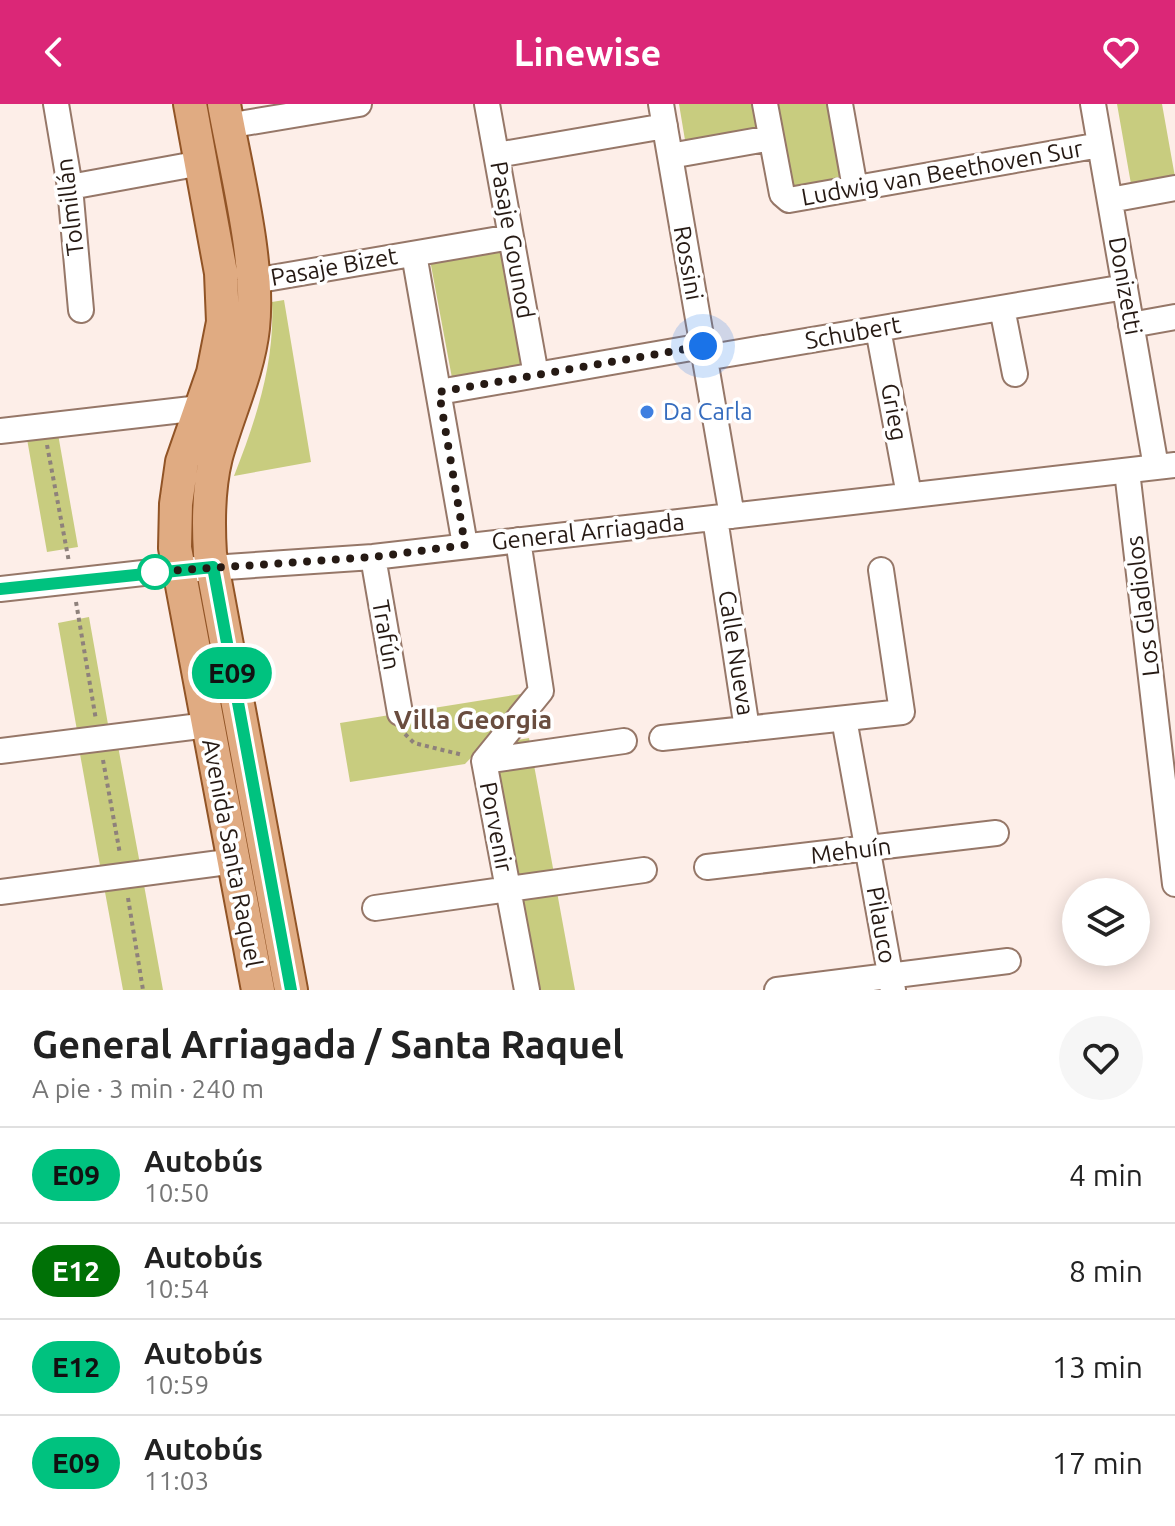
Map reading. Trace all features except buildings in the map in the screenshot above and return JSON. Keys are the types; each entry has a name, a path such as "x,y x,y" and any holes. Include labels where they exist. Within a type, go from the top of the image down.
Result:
{"main road":[{"name":"Avenida Santa Raquel","path":"190,104 223,297 220,348 188,438 177,487 178,570 258,990"},
{"name":"Avenida Santa Raquel","path":"226,115 254,281 253,325 250,351 211,482 209,533 291,990"}],"street":[{"name":"Tolmillán","path":"56,104 70,187 81,310"},
{"path":"226,115 359,104"},
{"name":"Pasaje Gounod","path":"487,104 536,375"},
{"path":"670,156 771,138 765,104"},
{"path":"840,104 855,188"},
{"name":"Donizetti","path":"1093,104 1131,325 1166,466"},
{"path":"497,155 663,115"},
{"name":"Rossini","path":"663,115 704,352 724,517"},
{"name":"Ludwig van Beethoven Sur","path":"771,138 782,194 785,198 793,199 1100,145"},
{"path":"70,187 201,163"},
{"path":"1110,200 1175,188"},
{"name":"Pasaje Bizet","path":"254,281 511,237"},
{"name":"Pasaje Bizet","path":"414,254 465,545"},
{"name":"Schubert","path":"439,392 536,375 878,329 1125,287"},
{"path":"1002,308 1015,374"},
{"path":"1131,325 1175,317"},
{"name":"Grieg","path":"878,329 909,495"},
{"path":"0,431 200,408"},
{"name":"General Arriagada","path":"0,589 178,570 373,557 1166,466"},
{"name":"Los Gladiolos","path":"1127,471 1169,786 1175,884"},
{"name":"Calle Nueva","path":"724,517 747,729 902,712 881,570"},
{"name":"Porvenir","path":"518,540 541,691 484,761 527,990"},
{"name":"Trafún","path":"373,557 400,713"},
{"name":"Pilauco","path":"844,719 892,983"},
{"path":"0,751 208,725"},
{"path":"662,738 747,729"},
{"path":"484,761 624,741"},
{"name":"Mehuín","path":"707,867 996,833"},
{"path":"0,892 235,861"},
{"path":"375,908 644,870"},
{"path":"777,990 892,983 1008,961"}],"path":[{"path":"44,426 143,990"},
{"path":"400,713 403,730 414,743 484,761"}],"green space":[{"path":"679,104 757,104 762,133 686,146"},
{"path":"771,104 835,104 848,182 787,192"},
{"path":"1117,104 1162,104 1175,177 1131,184"},
{"path":"503,246 525,365 452,378 430,260"},
{"path":"284,300 311,462 234,476 250,434 267,369 272,302"},
{"path":"58,434 78,547 47,552 27,439"},
{"path":"89,617 109,730 78,736 58,623"},
{"path":"521,694 523,703 465,764 350,782 340,723"},
{"path":"529,738 555,879 515,886 493,765 507,742"},
{"path":"118,746 140,864 101,871 80,754"},
{"path":"144,885 163,990 123,990 105,892"},
{"path":"557,892 575,990 534,990 517,899"}],"bus line":[{"name":"E09","path":"0,589 213,567 291,990"}],"place":[{"name":"Da Carla","path":"647,412"}],"district":[{"name":"Villa Georgia","path":"473,720"}],"route":[{"path":"155,572 152,572 373,557 465,545 439,392 703,346"}]}
